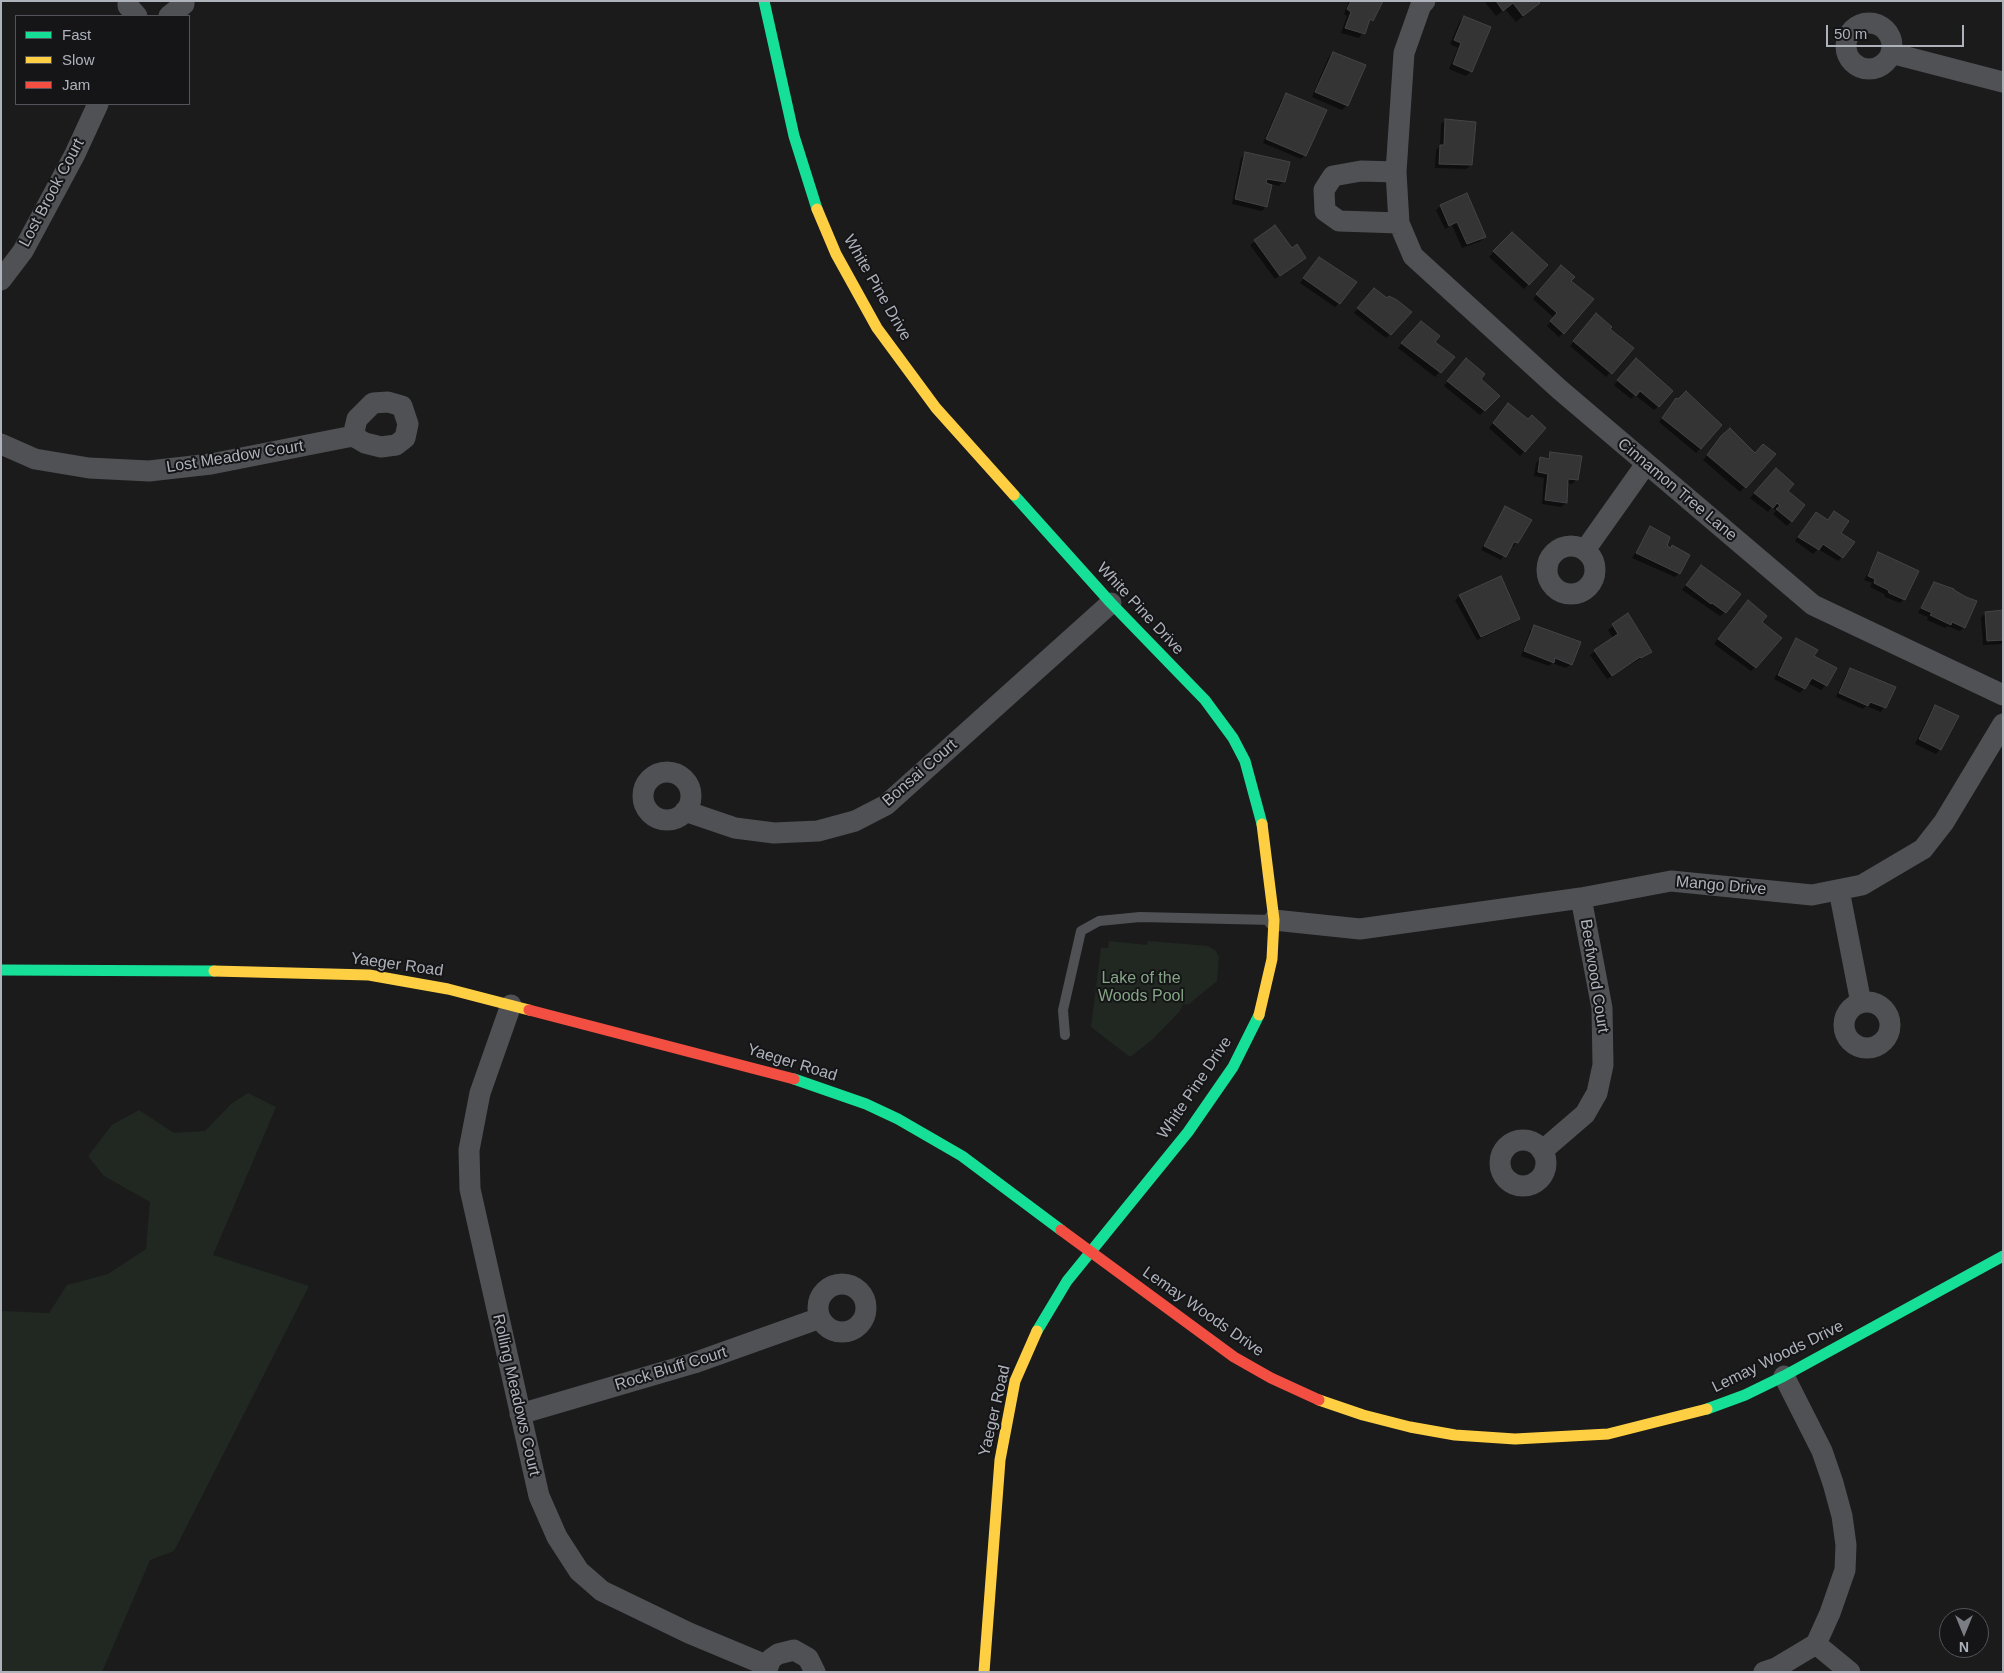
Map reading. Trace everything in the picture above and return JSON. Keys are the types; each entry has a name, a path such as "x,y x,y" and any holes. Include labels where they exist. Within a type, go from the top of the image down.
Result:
{"street":[{"path":"128,1 128,6 136,15"},
{"path":"170,15 184,4 184,1"},
{"name":"White Pine Drive","path":"764,1 794,136 817,211 836,254 877,328 936,408 1111,603 1205,700 1233,738 1245,761 1262,815 1274,920 1272,959 1260,1012 1232,1067 1188,1132 1092,1252"},
{"name":"Cinnamon Tree Lane","path":"1425,1 1404,53 1396,172 1399,223 1413,256 1559,389 1814,604 2003,695"},
{"path":"1891,53 2003,82"},
{"name":"Lost Brook Court","path":"1,280 23,251 75,154 98,105"},
{"path":"1396,172 1361,171 1333,176 1324,190 1325,211 1339,221 1399,223"},
{"name":"Lost Meadow Court","path":"1,444 35,459 89,468 149,471 212,464 353,436"},
{"path":"1585,550 1646,464"},
{"name":"Bonsai Court","path":"685,811 735,828 774,833 818,831 855,821 886,805 1111,603"},
{"name":"Mango Drive","path":"1274,920 1360,929 1581,898 1671,881 1812,895 1862,885 1923,848 1944,822 2003,724"},
{"path":"1839,890 1861,1003"},
{"name":"Beefwood Court","path":"1542,1151 1585,1114 1597,1093 1603,1065 1602,1008 1581,898"},
{"name":"Yaeger Road","path":"1,970 280,971 369,975 408,980 757,1069 866,1104 898,1118 962,1156 1092,1252 1067,1281 1044,1317 1027,1351 1016,1381 1000,1460 984,1672"},
{"name":"Rolling Meadows Court","path":"511,1005 480,1093 470,1150 470,1180 476,1221 539,1496 557,1538 579,1571 602,1591 640,1611 767,1669 778,1654 794,1650 808,1658 815,1672"},
{"name":"Lemay Woods Drive","path":"1092,1252 1203,1336 1234,1357 1271,1378 1321,1401 1363,1415 1410,1427 1455,1435 1515,1439 1608,1434 1700,1412 1784,1376 2003,1256"},
{"name":"Rock Bluff Court","path":"520,1414 694,1363 820,1318"},
{"path":"1764,1672 1776,1668 1816,1644 1830,1612 1844,1570 1846,1545 1842,1516 1822,1451 1784,1376"},
{"path":"1816,1644 1850,1672"}],"lane":[{"path":"1065,1036 1063,1010 1081,931 1099,920 1140,917 1274,920"}],"green space":[{"name":"Lake of the Woods Pool","path":"1109,941 1147,945 1148,941 1208,946 1215,950 1219,957 1217,981 1189,1004 1183,1004 1180,1011 1153,1039 1130,1057 1091,1027 1101,948 1108,948"},
{"path":"248,1093 276,1107 213,1255 309,1286 174,1551 150,1560 102,1672 1,1672 1,1211 2,1311 49,1313 67,1285 108,1274 146,1249 150,1202 104,1176 88,1156 112,1125 139,1110 174,1133 205,1131 231,1104"}],"building":[{"path":"1351,1 1383,1 1373,21 1370,19 1365,34 1345,28 1351,12 1347,9"},
{"path":"1496,1 1538,1 1540,3 1523,16 1513,3 1503,11"},
{"path":"1464,16 1491,27 1472,72 1453,64 1461,43 1454,40"},
{"path":"1333,52 1366,65 1348,106 1315,92"},
{"path":"1286,93 1327,110 1306,156 1266,139"},
{"path":"1445,119 1476,122 1472,165 1439,164 1440,145 1444,145"},
{"path":"1245,152 1290,162 1285,182 1267,179 1266,183 1272,185 1267,207 1235,199"},
{"path":"1467,193 1486,237 1467,244 1457,222 1449,226 1440,205"},
{"path":"1275,225 1292,248 1297,244 1306,258 1280,276 1254,240"},
{"path":"1512,232 1548,265 1529,285 1493,251"},
{"path":"1319,257 1357,282 1340,304 1303,278"},
{"path":"1561,265 1575,277 1571,281 1594,299 1564,334 1550,321 1557,313 1536,294"},
{"path":"1374,288 1387,298 1389,296 1397,300 1412,312 1391,335 1357,308"},
{"path":"1596,313 1612,327 1610,329 1634,348 1612,374 1573,341"},
{"path":"1421,321 1440,336 1435,342 1455,357 1441,373 1401,343"},
{"path":"1466,358 1485,374 1481,379 1500,396 1485,411 1447,381"},
{"path":"1636,358 1673,391 1659,407 1640,391 1636,396 1617,380"},
{"path":"1686,391 1722,425 1701,449 1662,418 1676,398 1678,399"},
{"path":"1508,403 1528,419 1532,415 1546,428 1525,452 1493,423"},
{"path":"1730,428 1755,453 1763,444 1776,454 1746,488 1707,455 1721,436"},
{"path":"1550,452 1582,456 1578,480 1568,479 1567,503 1545,500 1548,474 1538,472 1540,457 1549,459"},
{"path":"1776,468 1794,484 1788,491 1805,505 1792,522 1776,509 1780,506 1777,503 1773,508 1754,493"},
{"path":"1505,506 1532,520 1518,543 1514,542 1506,557 1484,546"},
{"path":"1834,511 1849,521 1841,533 1855,542 1843,558 1823,544 1819,550 1798,537 1816,512 1828,520"},
{"path":"1650,526 1670,537 1667,546 1671,548 1672,545 1690,555 1680,574 1636,553"},
{"path":"1878,552 1919,571 1905,600 1889,593 1888,590 1874,583 1875,579 1868,576"},
{"path":"1701,565 1741,594 1726,613 1686,585"},
{"path":"1501,576 1520,619 1481,637 1459,595"},
{"path":"1934,582 1954,589 1966,597 1977,601 1965,628 1952,622 1951,625 1930,615 1932,613 1921,608"},
{"path":"1748,600 1767,616 1762,622 1782,638 1756,668 1718,639"},
{"path":"2003,610 2003,640 1987,641 1985,612"},
{"path":"1628,613 1652,652 1640,657 1612,676 1594,650 1618,634 1612,624"},
{"path":"1534,625 1581,642 1572,665 1555,658 1554,663 1524,651"},
{"path":"1796,638 1818,650 1814,656 1837,668 1827,686 1812,678 1805,689 1778,675"},
{"path":"1850,668 1896,687 1886,708 1870,702 1868,706 1839,693"},
{"path":"1935,705 1959,716 1941,750 1919,739"}],"traffic: fast":[{"path":"764,1 794,136 817,209"},
{"path":"1014,495 1111,603 1205,700 1233,738 1245,761 1262,824"},
{"path":"1,970 214,971"},
{"path":"1037,1331 1067,1281 1188,1132 1233,1067 1259,1015"},
{"path":"794,1079 866,1104 898,1119 962,1156 1061,1230"},
{"path":"1707,1409 1745,1395 1784,1376 2003,1256"}],"traffic: slow":[{"path":"817,209 836,254 877,328 936,408 1014,495"},
{"path":"1259,1015 1272,959 1274,920 1262,824"},
{"path":"214,971 369,975 448,989 529,1010"},
{"path":"984,1672 1000,1460 1015,1381 1037,1331"},
{"path":"1319,1400 1363,1415 1410,1427 1455,1435 1515,1439 1608,1434 1707,1409"}],"traffic: jam":[{"path":"529,1010 794,1079"},
{"path":"1061,1230 1234,1357 1271,1378 1319,1400"}]}
